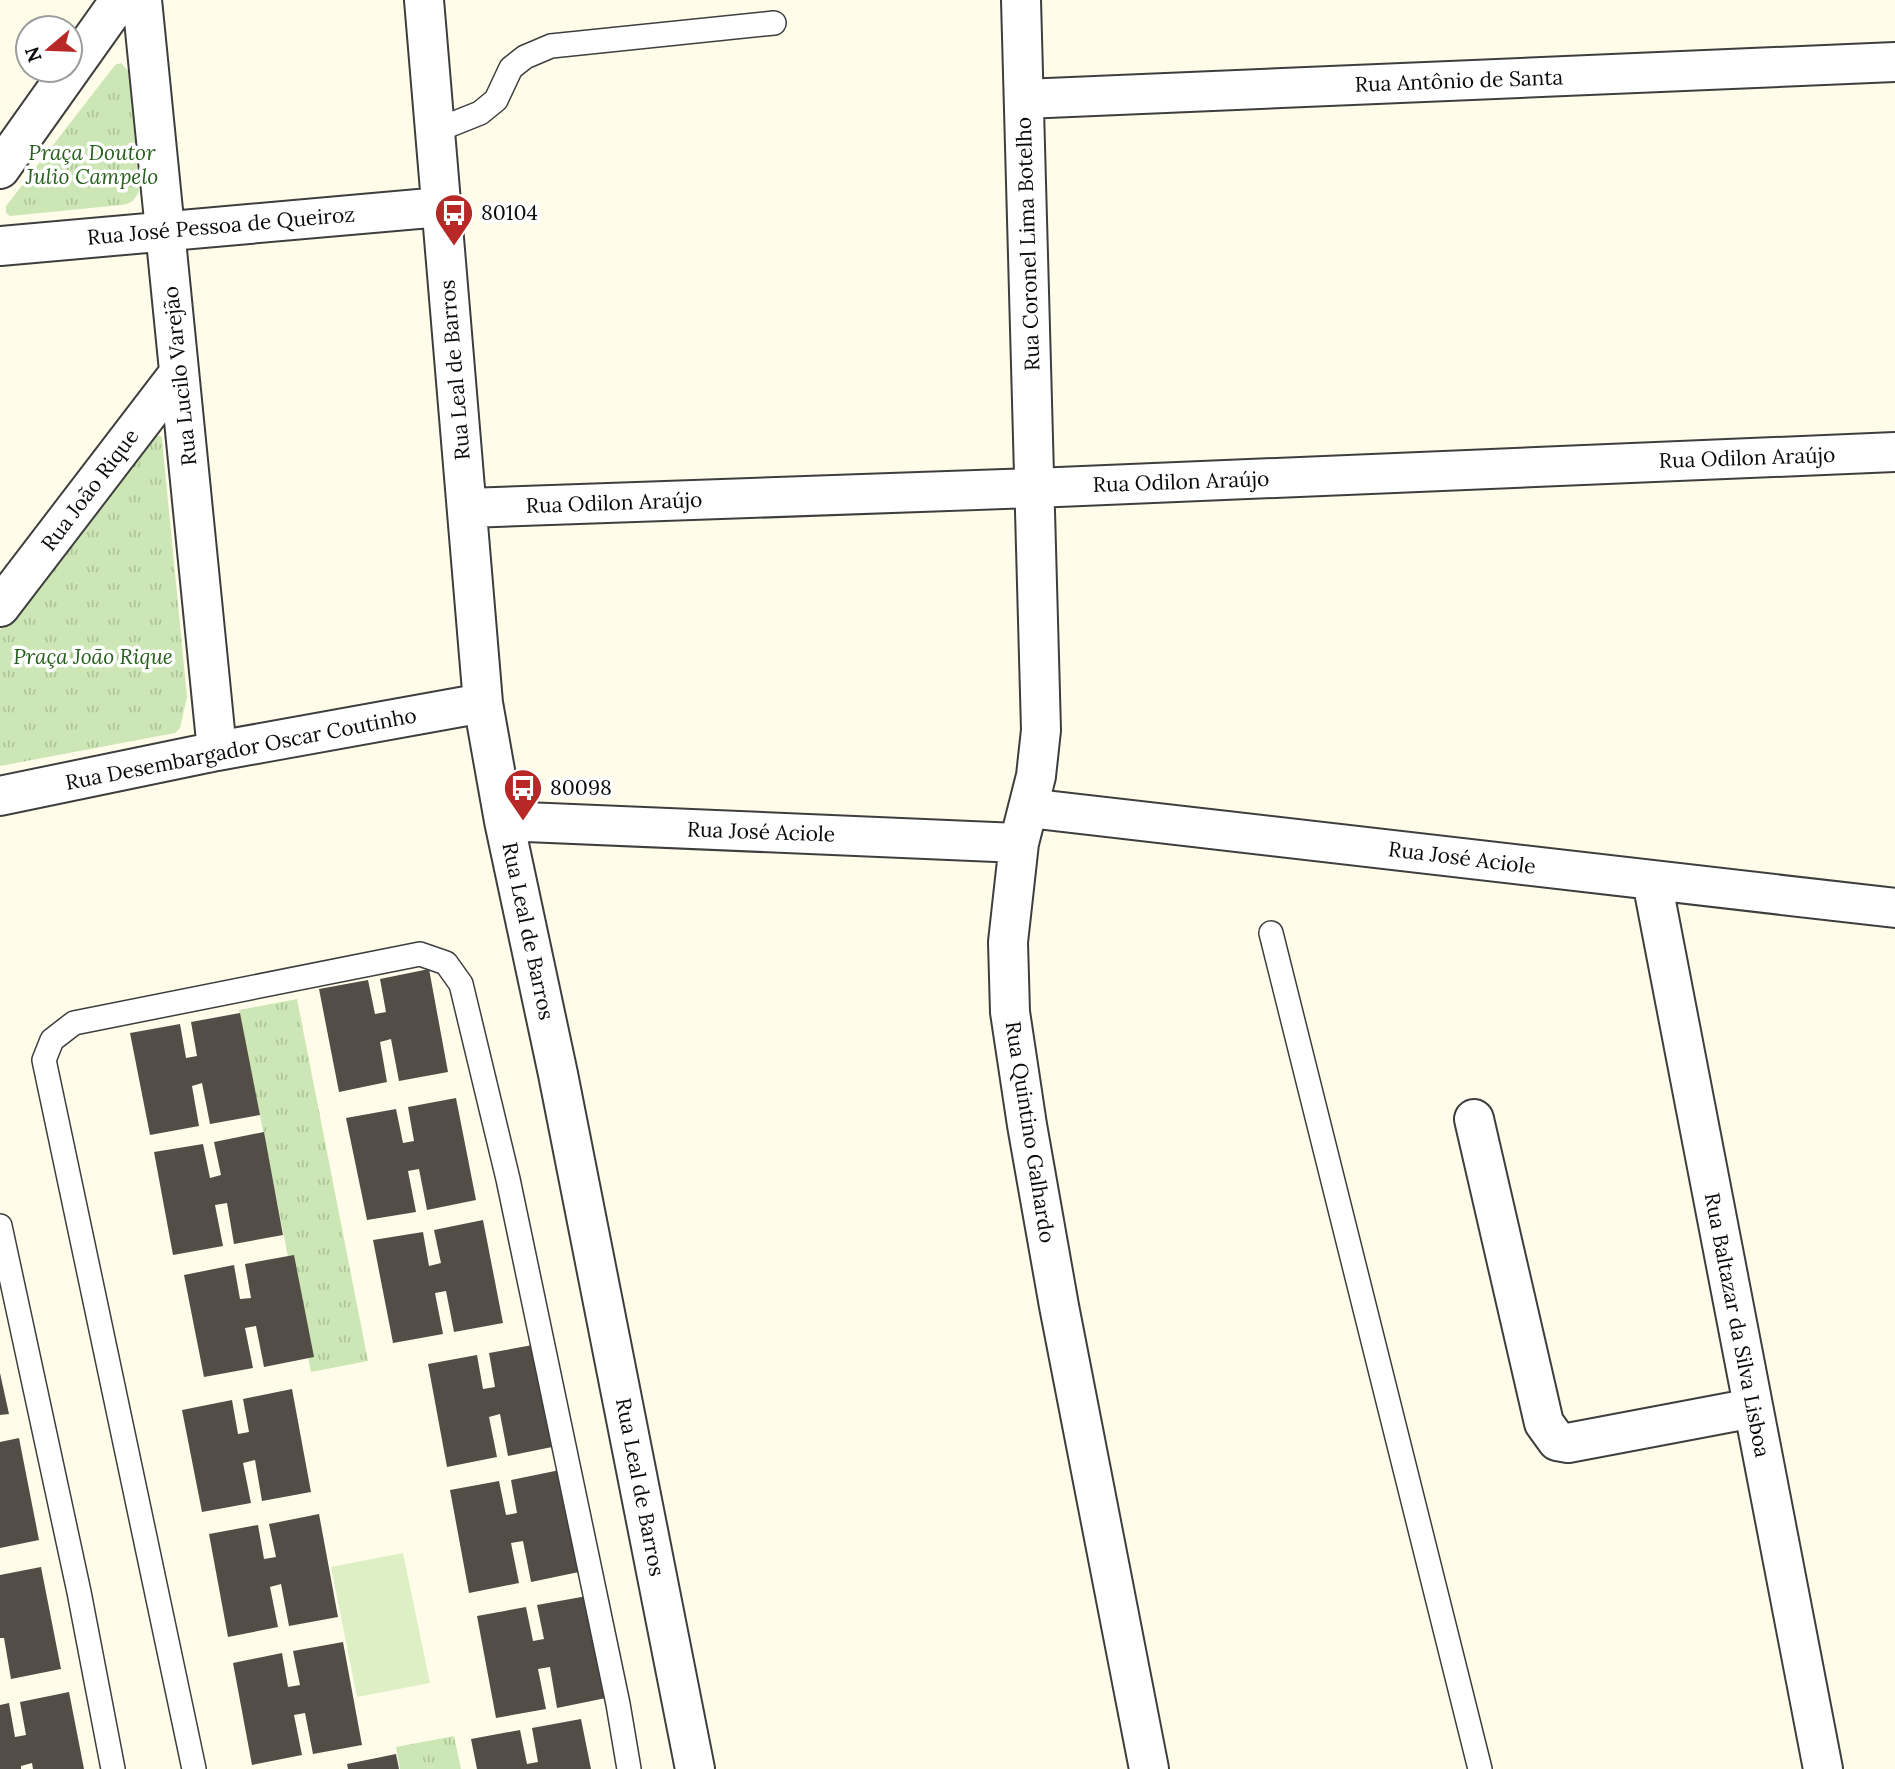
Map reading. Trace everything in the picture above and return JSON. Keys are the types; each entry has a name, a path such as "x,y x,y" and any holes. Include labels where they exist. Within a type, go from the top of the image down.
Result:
{"street":[{"path":"0,169 120,0"},
{"name":"Rua Lucilo Varejão","path":"142,0 217,751"},
{"name":"Rua Leal de Barros","path":"424,0 483,703 504,821 558,1074 695,1769"},
{"name":"Rua Coronel Lima Botelho","path":"1021,0 1035,488"},
{"name":"Rua Antônio de Santa","path":"1024,99 1895,62"},
{"name":"Rua José Pessoa de Queiroz","path":"0,246 441,207"},
{"name":"Rua João Rique","path":"0,607 179,373"},
{"name":"Rua Odilon Araújo","path":"467,508 1035,488 1895,452"},
{"name":"Rua Quintino Galhardo","path":"1035,488 1041,730 1036,776 1023,825 1008,942 1010,1012 1059,1306 1149,1769"},
{"name":"Rua Desembargador Oscar Coutinho","path":"0,796 217,751 483,703"},
{"name":"Rua José Aciole","path":"504,821 1174,824 1895,908"},
{"name":"Rua Baltazar da Silva Lisboa","path":"1652,881 1823,1769"},
{"path":"1474,1119 1545,1423 1557,1441 1568,1443 1753,1408"}],"lane":[{"path":"435,131 480,113 496,100 511,68 525,57 551,46 774,23"},
{"path":"1271,933 1480,1769"},
{"path":"194,1769 44,1060 52,1040 74,1023 420,954 446,962 461,984 511,1192 618,1704 629,1769"},
{"path":"0,1226 79,1592 113,1769"}],"green space":[{"name":"Praça Doutor Julio Campelo","path":"121,63 129,72 139,191 136,197 130,203 124,204 10,216 6,213 6,206 115,65"},
{"name":"Praça João Rique","path":"154,436 161,436 162,439 187,697 180,728 175,733 0,766 0,630"},
{"path":"297,999 368,1361 311,1372 239,1010"},
{"path":"403,1553 430,1683 357,1697 331,1567"},
{"path":"454,1736 461,1769 400,1769 396,1747"}],"building":[{"path":"429,969 448,1072 399,1081 391,1039 380,1042 387,1082 339,1092 319,989 368,980 375,1014 386,1012 380,979"},
{"path":"240,1013 260,1115 210,1124 202,1083 192,1086 199,1126 150,1135 130,1033 180,1024 186,1058 197,1056 191,1022"},
{"path":"456,1098 476,1200 427,1210 419,1169 408,1171 416,1212 367,1220 346,1118 396,1109 403,1143 414,1141 408,1107"},
{"path":"264,1132 283,1235 234,1244 227,1203 215,1205 223,1246 173,1255 154,1152 203,1144 210,1178 221,1175 214,1142"},
{"path":"483,1220 503,1323 454,1332 446,1291 435,1293 443,1334 393,1343 373,1240 423,1232 429,1266 441,1263 434,1230"},
{"path":"294,1255 314,1357 264,1367 256,1326 245,1328 253,1368 204,1377 184,1275 234,1265 240,1299 251,1298 245,1264"},
{"path":"538,1344 557,1446 508,1456 500,1414 489,1417 497,1457 447,1467 428,1364 477,1355 483,1389 495,1387 489,1353"},
{"path":"0,1373 9,1414 0,1415"},
{"path":"292,1389 311,1492 262,1501 255,1460 243,1463 251,1503 202,1512 182,1410 232,1400 238,1434 249,1432 243,1399"},
{"path":"19,1438 39,1540 0,1548 0,1442"},
{"path":"560,1470 579,1572 531,1582 523,1541 511,1543 519,1583 469,1593 450,1490 499,1481 506,1515 517,1513 511,1480"},
{"path":"319,1514 338,1617 289,1626 281,1584 270,1587 278,1627 228,1637 209,1534 258,1525 264,1559 276,1557 269,1524"},
{"path":"41,1567 61,1669 11,1679 4,1638 0,1638 0,1575"},
{"path":"587,1596 606,1698 557,1708 550,1667 538,1669 546,1709 496,1718 477,1616 526,1607 533,1641 544,1639 537,1605"},
{"path":"343,1642 362,1745 313,1754 305,1713 294,1715 302,1755 252,1765 233,1663 282,1653 288,1687 300,1685 293,1651"},
{"path":"69,1692 84,1769 33,1769 32,1763 21,1766 21,1769 0,1769 0,1705 9,1703 15,1737 26,1735 20,1702"},
{"path":"581,1719 591,1769 477,1769 471,1739 520,1730 527,1764 538,1762 532,1728"},
{"path":"396,1754 399,1769 348,1769 347,1764"}],"place":[{"name":"80104","path":"454,247"},
{"name":"80098","path":"523,822"}]}
